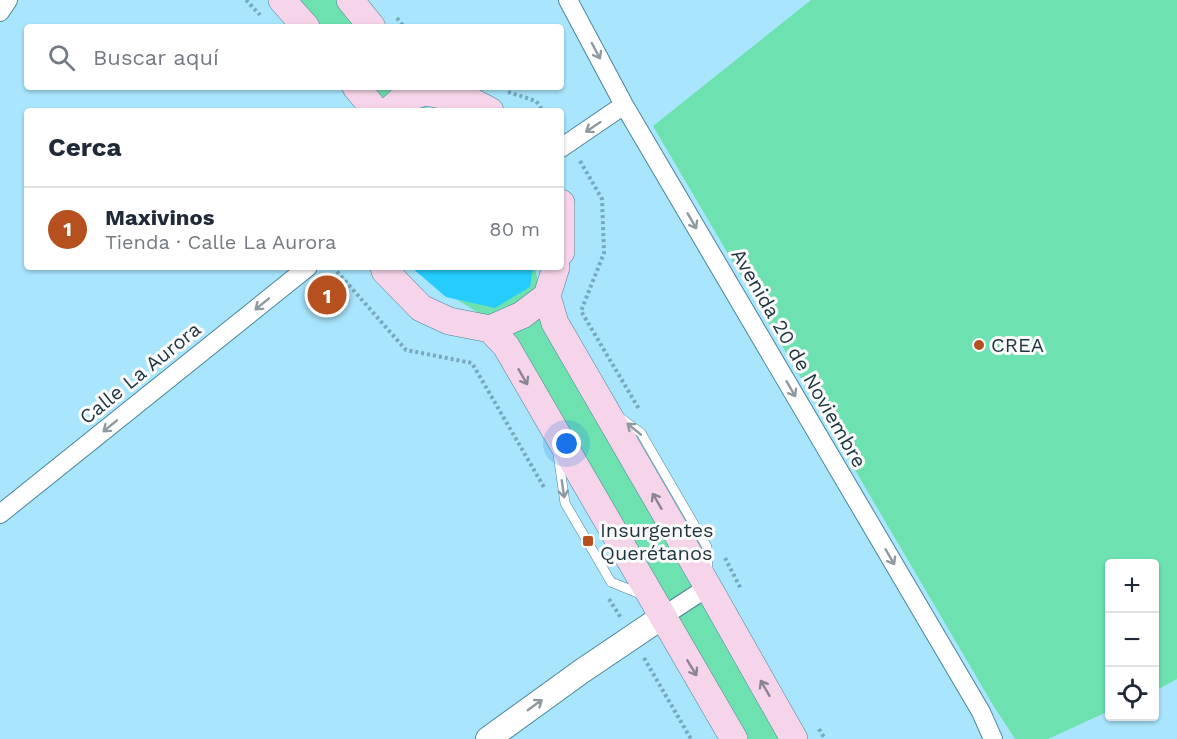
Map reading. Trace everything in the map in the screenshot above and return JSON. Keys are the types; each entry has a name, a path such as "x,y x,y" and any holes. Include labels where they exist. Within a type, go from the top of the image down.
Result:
{"main road":[{"path":"282,0 303,24"},
{"path":"350,0 370,24"},
{"path":"358,90 374,108"},
{"path":"392,108 401,100 421,90"},
{"path":"427,90 469,100 497,101"},
{"path":"385,270 421,308 449,321 490,329 522,315 547,296"},
{"path":"555,270 547,296 555,323 794,739"},
{"path":"490,329 506,346 734,739"}],"street":[{"path":"0,12 8,0"},
{"name":"Avenida 20 de Noviembre","path":"568,0 624,105 981,712 993,739"},
{"path":"565,146 624,105"},
{"name":"Calle La Aurora","path":"0,514 304,270"},
{"path":"488,739 632,638 657,608 708,587"}],"path":[{"path":"497,101 536,101 541,108"},
{"path":"565,146 602,199 604,253 581,310 641,414"},
{"path":"336,270 406,350 471,363 549,495"},
{"path":"608,597 691,739"}],"green space":[{"path":"292,0 337,0 357,24 312,24"},
{"name":"CREA","path":"811,0 1177,0 1177,679 1159,689 1159,559 1105,559 1105,713 1048,739 1015,739 653,126"},
{"path":"368,90 412,90 427,108 383,108"},
{"path":"415,270 536,270 546,322 784,739 742,739 514,335 456,299"}],"water":[{"path":"414,270 533,270 530,287 495,308 446,297"}],"place":[{"name":"Maxivinos","path":"327,295"},
{"name":"CREA","path":"979,345"},
{"name":"Insurgentes Querétanos","path":"588,541"}]}
